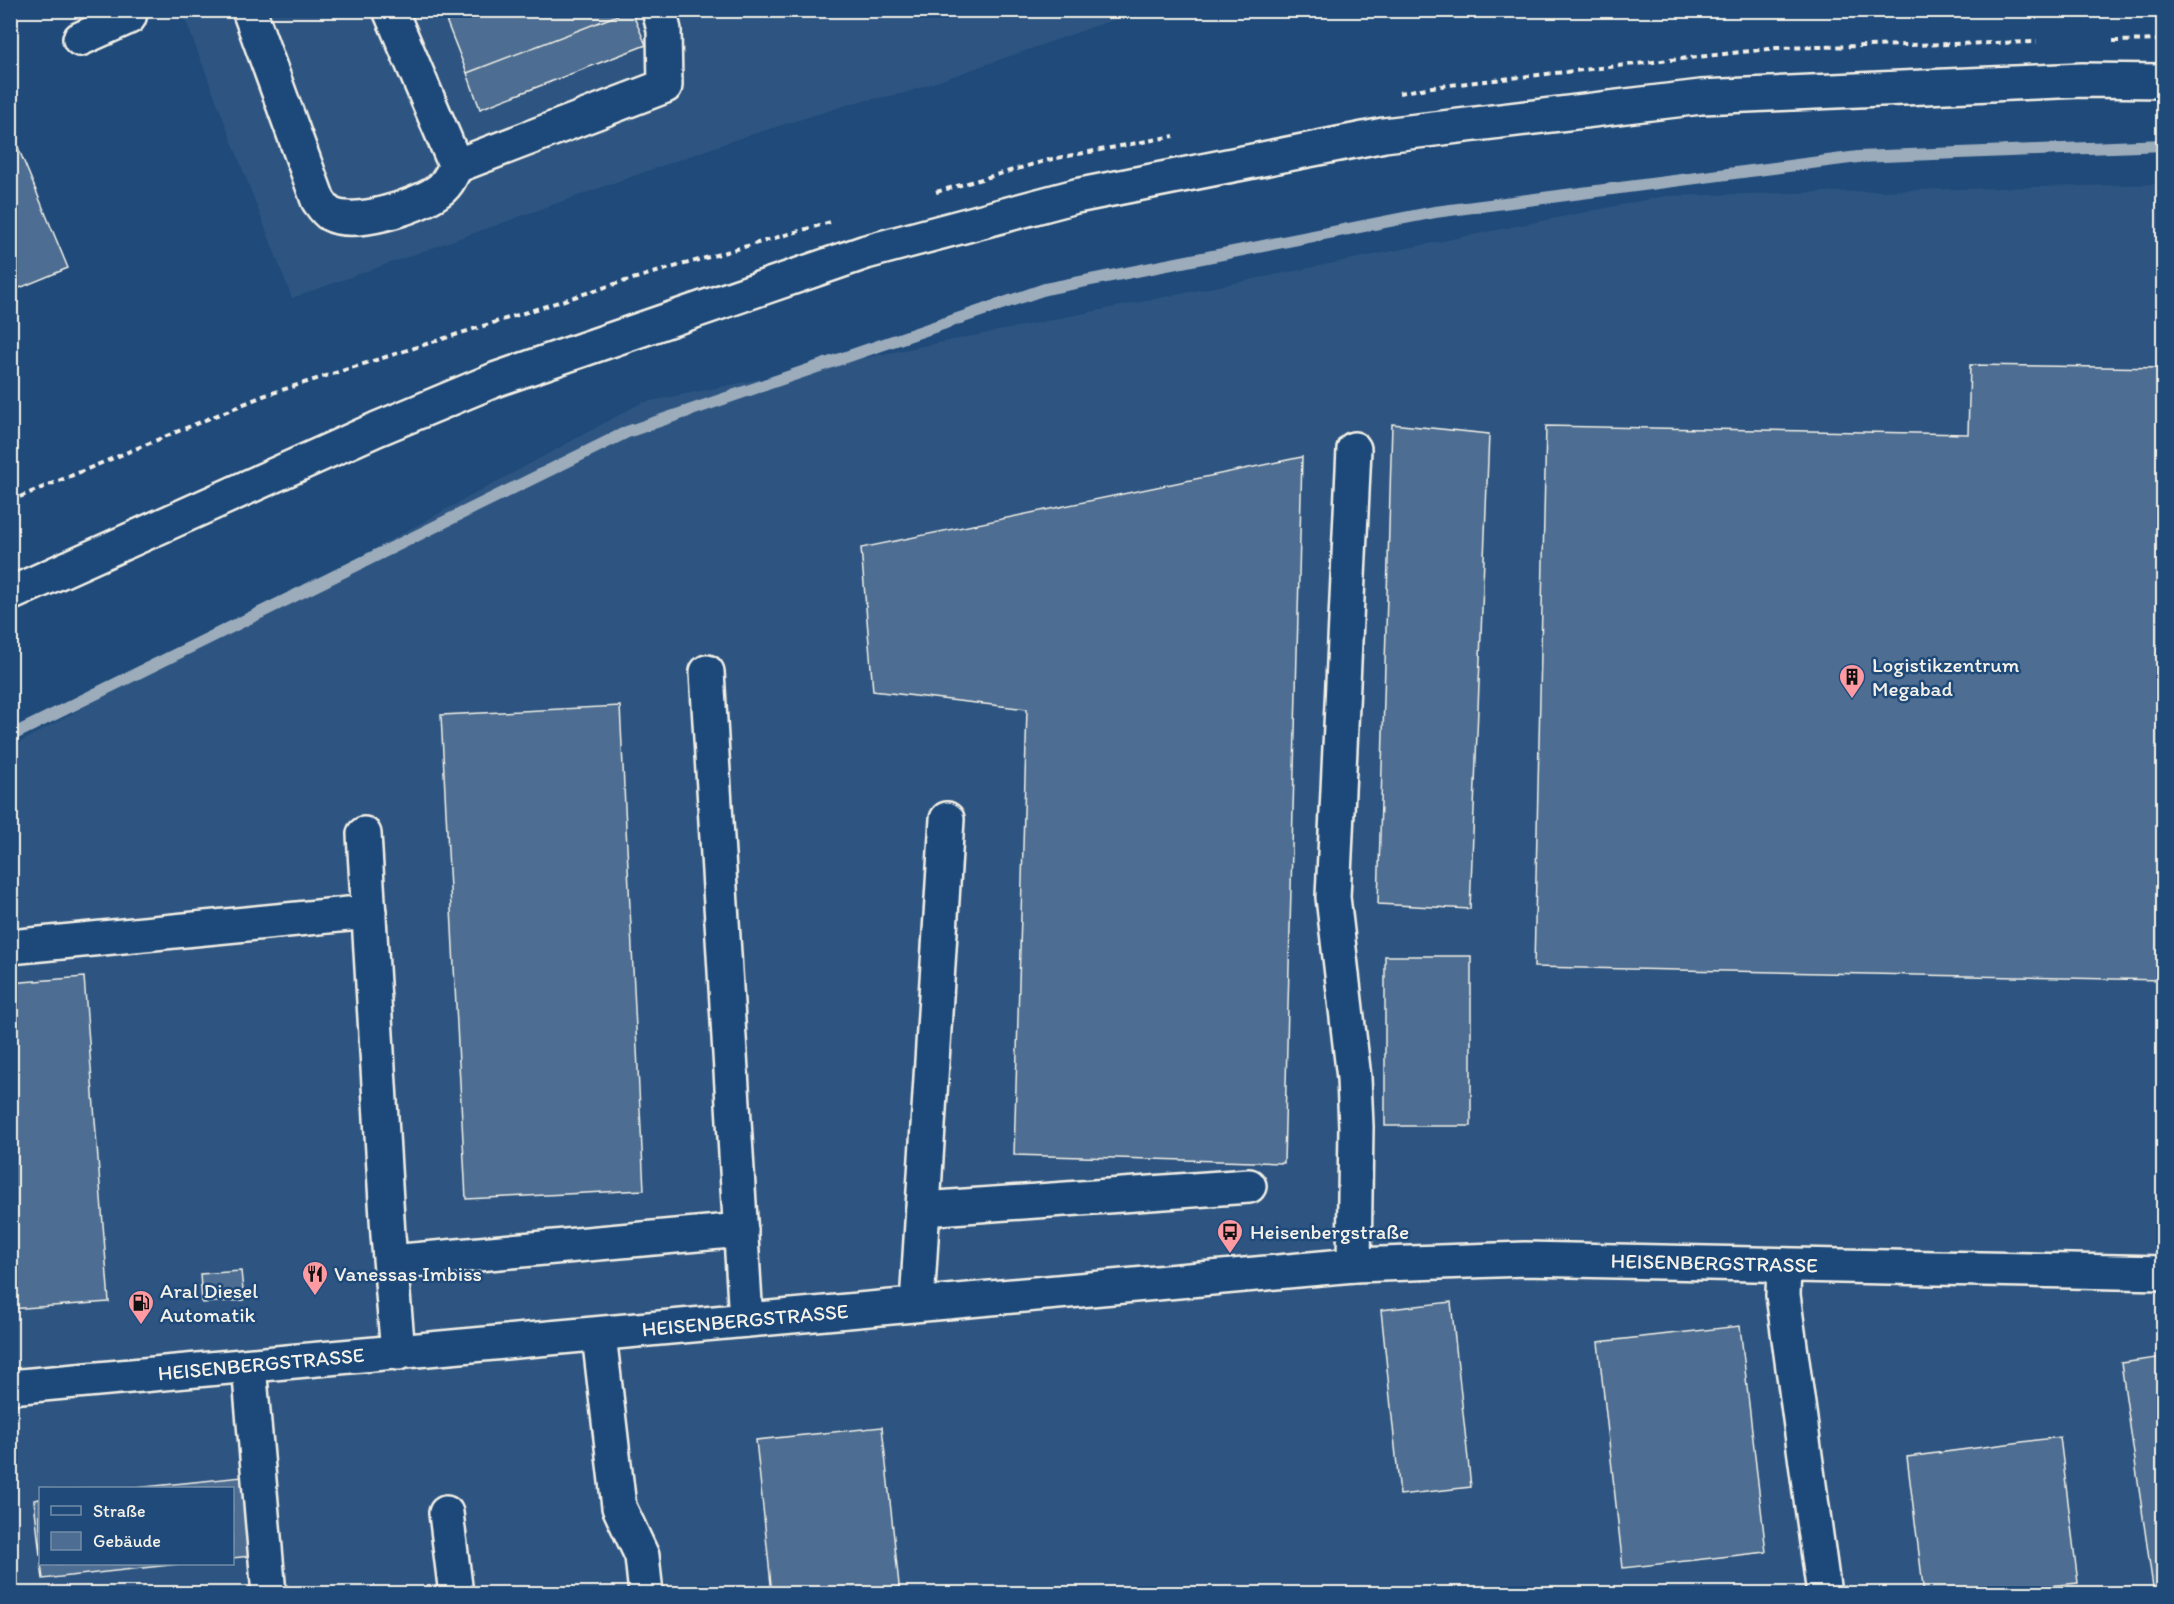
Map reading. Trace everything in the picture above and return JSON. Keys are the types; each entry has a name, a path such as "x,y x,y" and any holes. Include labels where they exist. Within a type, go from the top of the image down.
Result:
{"street":[{"path":"80,39 129,16 131,10"},
{"path":"249,10 318,200 329,213 350,218 376,216 416,202 436,193 447,184 456,166 666,86 664,30 659,10"},
{"path":"390,10 456,166"},
{"path":"10,594 377,429 497,379 866,252 1076,196 1384,135 1701,97 2082,80 2163,81"},
{"path":"1354,449 1333,897 1354,1088 1354,1265"},
{"path":"707,672 746,1320"},
{"path":"917,1304 947,819"},
{"path":"364,834 398,1353"},
{"path":"10,947 369,912"},
{"path":"923,1209 1249,1185"},
{"path":"391,1262 741,1230"},
{"name":"HEISENBERGSTRASSE","path":"10,1387 1354,1265 1525,1259 2163,1273"},
{"path":"1784,1265 1783,1295 1824,1593"},
{"path":"599,1335 619,1507 642,1556 646,1593"},
{"path":"249,1366 269,1593"},
{"path":"446,1513 456,1593"}],"shaded area":[{"path":"182,11 1138,11 905,93 857,102 740,138 292,298"},
{"path":"2163,184 2163,1593 11,1594 11,747 641,403 1665,196"}],"building":[{"path":"442,10 631,10 467,73"},
{"path":"631,10 646,45 480,109 467,73"},
{"path":"10,128 68,268 10,292"},
{"name":"Logistikzentrum Megabad","path":"1970,365 2164,368 2164,980 1534,967 1546,426 1968,434"},
{"path":"1392,424 1489,434 1470,909 1378,904"},
{"path":"1302,457 1284,1163 1014,1155 1027,709 873,691 861,548"},
{"path":"620,706 644,1190 466,1199 441,715"},
{"path":"1385,956 1471,956 1471,1126 1385,1126"},
{"path":"84,977 109,1302 10,1309 10,983"},
{"path":"241,1271 244,1300 202,1303 200,1274"},
{"path":"1451,1302 1471,1487 1400,1495 1381,1310"},
{"path":"1740,1326 1766,1552 1623,1568 1598,1342"},
{"path":"2164,1357 2164,1594 2154,1594 2121,1363"},
{"path":"882,1427 900,1594 772,1594 756,1440"},
{"path":"2060,1437 2078,1583 2039,1587 2040,1594 1924,1594 1907,1457"},
{"path":"242,1477 251,1556 234,1558 234,1487 145,1487"},
{"path":"39,1499 39,1547 34,1500"},
{"path":"41,1565 170,1565 43,1579"}],"waterway":[{"path":"10,736 627,432 1045,289 1435,212 1858,157 2164,145"}],"place":[{"name":"Logistikzentrum Megabad","path":"1852,700"},
{"name":"Heisenbergstraße","path":"1230,1255"},
{"name":"Vanessas Imbiss","path":"315,1297"},
{"name":"Aral Diesel Automatik","path":"141,1326"}]}
